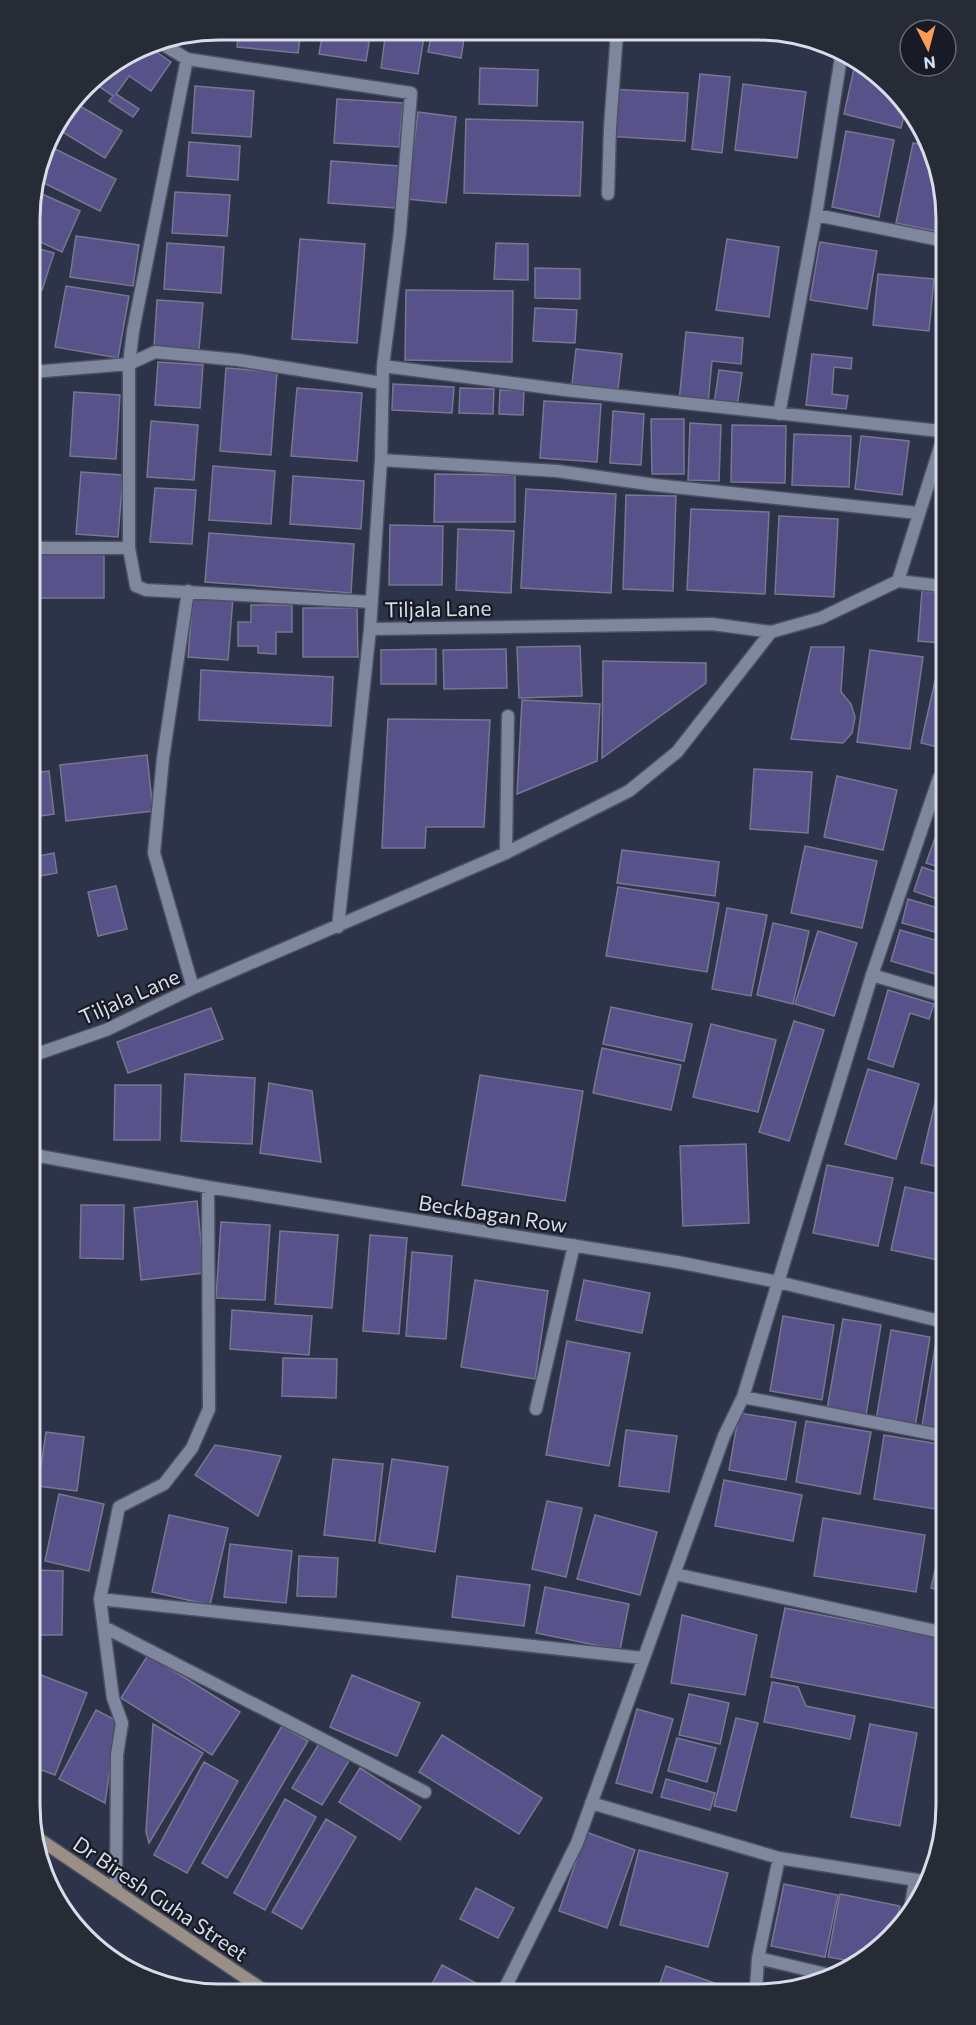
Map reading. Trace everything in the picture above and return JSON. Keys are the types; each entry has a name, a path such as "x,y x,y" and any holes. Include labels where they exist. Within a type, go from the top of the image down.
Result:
{"main road":[{"name":"Dr Biresh Guha Street","path":"45,1843 254,1984"}],"street":[{"path":"608,194 616,40"},
{"path":"170,48 187,58 411,93 400,232 383,366 381,460 370,629"},
{"path":"187,58 133,331 129,364 129,548 136,586 146,590 372,602"},
{"path":"779,414 816,215 840,62"},
{"path":"816,215 936,239"},
{"path":"41,371 129,364 155,352 238,360 382,383"},
{"path":"383,366 565,390 936,431"},
{"path":"936,459 898,581 936,585"},
{"path":"381,460 546,470 655,485 918,513"},
{"path":"41,548 129,548"},
{"name":"Tiljala Lane","path":"338,927 370,629 712,624 771,632 821,618 898,581"},
{"path":"188,591 163,758 154,853 193,988"},
{"name":"Tiljala Lane","path":"40,1053 106,1030 193,988 506,853 629,791 677,752 771,632"},
{"path":"506,853 508,716"},
{"path":"507,1984 577,1843 724,1436 744,1397 872,975 936,791"},
{"path":"872,975 936,994"},
{"name":"Beckbagan Row","path":"40,1156 208,1187 574,1245 778,1282 935,1320"},
{"path":"116,1891 117,1755 123,1723 113,1698 100,1599 119,1507 164,1484 192,1448 209,1409 208,1187"},
{"path":"536,1409 574,1245"},
{"path":"744,1397 935,1434"},
{"path":"675,1574 935,1631"},
{"path":"100,1599 643,1658"},
{"path":"104,1627 425,1792"},
{"path":"591,1803 780,1858 919,1881"},
{"path":"756,1984 758,1958 780,1858"},
{"path":"913,1893 915,1880"},
{"path":"758,1958 820,1973"}],"building":[{"path":"238,41 300,41 298,53 237,47"},
{"path":"321,41 369,41 366,61 319,54"},
{"path":"385,41 423,41 418,74 381,68"},
{"path":"430,41 464,41 461,58 428,52"},
{"path":"157,52 171,62 151,91 129,76 116,94 139,109 133,117 109,101 113,96 100,87 130,64"},
{"path":"480,68 538,70 537,106 479,104"},
{"path":"854,70 875,85 903,118 901,128 844,114"},
{"path":"700,74 730,77 722,153 692,149"},
{"path":"743,84 806,92 797,158 735,150"},
{"path":"195,86 254,91 251,137 192,133"},
{"path":"608,89 688,93 685,141 606,136"},
{"path":"337,99 403,103 399,147 334,143"},
{"path":"81,107 122,131 105,158 63,132"},
{"path":"418,112 456,117 446,203 407,199"},
{"path":"466,119 583,122 580,196 464,193"},
{"path":"846,131 894,140 879,217 832,207"},
{"path":"189,142 240,146 238,180 187,176"},
{"path":"913,143 919,144 932,185 936,231 896,223"},
{"path":"55,149 116,179 100,211 45,183"},
{"path":"331,161 399,166 395,208 328,203"},
{"path":"175,192 230,195 227,236 172,233"},
{"path":"42,194 80,211 62,252 41,242"},
{"path":"76,236 139,245 133,286 70,277"},
{"path":"300,239 365,244 357,343 292,339"},
{"path":"727,239 779,247 769,317 716,310"},
{"path":"820,242 877,251 867,309 810,300"},
{"path":"167,243 224,247 221,293 164,289"},
{"path":"496,243 528,244 528,280 494,279"},
{"path":"41,249 54,253 41,290"},
{"path":"535,268 580,269 580,299 535,298"},
{"path":"878,274 934,279 929,331 873,325"},
{"path":"66,286 129,296 118,358 55,347"},
{"path":"406,290 513,291 512,362 405,360"},
{"path":"157,300 203,303 199,350 154,347"},
{"path":"535,308 577,310 575,343 533,341"},
{"path":"686,332 743,338 741,364 712,361 708,403 679,401"},
{"path":"576,349 622,354 618,389 572,384"},
{"path":"812,354 852,358 851,369 834,367 832,394 848,396 846,409 806,405"},
{"path":"158,362 203,365 200,408 155,405"},
{"path":"226,368 277,372 271,455 220,451"},
{"path":"719,370 742,373 737,407 714,404"},
{"path":"393,384 454,387 452,413 392,410"},
{"path":"297,388 362,393 357,461 291,456"},
{"path":"460,388 494,389 493,414 459,413"},
{"path":"500,390 524,391 523,415 499,414"},
{"path":"74,392 120,395 116,459 70,456"},
{"path":"544,401 601,404 597,462 540,458"},
{"path":"613,411 644,414 641,465 610,463"},
{"path":"651,419 684,419 684,474 652,474"},
{"path":"151,421 198,425 194,480 147,477"},
{"path":"690,423 721,425 719,481 688,480"},
{"path":"732,425 786,426 785,483 731,482"},
{"path":"794,434 851,436 849,487 792,485"},
{"path":"861,436 909,441 902,495 855,489"},
{"path":"213,466 275,471 271,524 209,520"},
{"path":"81,472 123,475 118,537 76,534"},
{"path":"435,474 515,475 515,522 434,522"},
{"path":"293,476 364,481 361,529 290,524"},
{"path":"155,488 196,490 192,544 150,542"},
{"path":"526,489 616,494 611,593 521,588"},
{"path":"626,495 676,496 673,591 623,589"},
{"path":"691,509 769,512 765,594 687,590"},
{"path":"779,516 838,519 834,597 775,594"},
{"path":"390,525 443,526 442,585 389,585"},
{"path":"458,529 514,531 511,593 456,590"},
{"path":"209,533 354,544 351,593 205,582"},
{"path":"41,552 104,552 104,598 41,598"},
{"path":"922,591 936,592 936,643 918,641"},
{"path":"193,595 233,598 228,660 188,657"},
{"path":"251,605 292,605 292,632 276,632 276,654 258,653 258,646 238,646 238,622 251,622"},
{"path":"303,608 357,608 358,657 303,657"},
{"path":"580,646 582,696 519,698 517,647"},
{"path":"811,647 844,647 841,692 851,704 855,717 852,733 843,743 791,739"},
{"path":"436,649 436,684 381,684 381,650"},
{"path":"506,649 507,688 444,689 443,650"},
{"path":"870,650 923,657 910,749 857,742"},
{"path":"603,661 706,663 706,683 602,758"},
{"path":"201,670 333,677 331,726 199,720"},
{"path":"936,678 936,746 921,743"},
{"path":"522,700 600,704 597,761 517,794"},
{"path":"388,719 490,720 484,827 426,827 425,848 382,848"},
{"path":"147,755 153,811 66,821 60,765"},
{"path":"754,769 812,772 808,833 750,829"},
{"path":"49,771 54,814 41,816 41,772"},
{"path":"837,776 897,790 883,850 824,837"},
{"path":"936,837 936,866 926,863"},
{"path":"805,846 877,861 862,928 791,913"},
{"path":"622,850 719,862 715,896 617,883"},
{"path":"54,853 57,873 41,876 41,856"},
{"path":"922,867 936,872 936,899 914,891"},
{"path":"116,886 127,929 98,936 88,892"},
{"path":"618,887 719,903 707,972 606,956"},
{"path":"908,899 936,907 936,932 902,923"},
{"path":"727,908 767,915 751,996 712,989"},
{"path":"773,923 809,931 793,1004 757,995"},
{"path":"900,930 936,940 936,974 891,961"},
{"path":"818,931 857,943 834,1016 795,1004"},
{"path":"888,990 934,1004 929,1019 910,1013 893,1067 868,1059"},
{"path":"611,1007 692,1024 684,1061 603,1044"},
{"path":"211,1008 223,1039 128,1073 117,1042"},
{"path":"794,1021 824,1030 789,1141 759,1132"},
{"path":"711,1024 776,1040 758,1112 693,1097"},
{"path":"602,1048 681,1065 671,1110 593,1093"},
{"path":"868,1069 919,1084 896,1159 845,1144"},
{"path":"185,1074 255,1078 252,1144 181,1141"},
{"path":"480,1075 583,1091 565,1201 462,1185"},
{"path":"269,1083 312,1091 321,1162 260,1153"},
{"path":"115,1085 161,1085 160,1140 114,1140"},
{"path":"935,1101 935,1166 921,1163"},
{"path":"746,1144 749,1223 683,1226 680,1146"},
{"path":"827,1165 893,1178 878,1246 813,1233"},
{"path":"905,1187 935,1193 935,1259 891,1250"},
{"path":"197,1201 204,1273 141,1280 134,1208"},
{"path":"81,1205 124,1205 123,1259 80,1258"},
{"path":"221,1222 270,1225 265,1300 216,1298"},
{"path":"280,1231 338,1235 332,1308 275,1304"},
{"path":"370,1235 407,1238 399,1334 363,1331"},
{"path":"412,1252 452,1256 446,1339 406,1336"},
{"path":"475,1280 548,1291 535,1379 461,1367"},
{"path":"584,1280 650,1293 642,1333 576,1320"},
{"path":"232,1310 312,1316 309,1355 230,1349"},
{"path":"783,1316 834,1325 822,1400 770,1391"},
{"path":"843,1319 881,1325 866,1415 827,1409"},
{"path":"891,1330 930,1337 915,1427 876,1420"},
{"path":"567,1341 630,1353 609,1466 546,1455"},
{"path":"935,1346 935,1428 922,1426"},
{"path":"283,1358 337,1359 336,1398 282,1396"},
{"path":"739,1413 796,1422 786,1480 729,1470"},
{"path":"806,1421 871,1432 860,1494 796,1482"},
{"path":"626,1430 677,1436 669,1492 619,1486"},
{"path":"46,1432 84,1437 77,1491 40,1486"},
{"path":"884,1435 935,1444 935,1509 874,1499"},
{"path":"215,1445 281,1456 258,1516 195,1475"},
{"path":"333,1459 383,1464 375,1541 324,1535"},
{"path":"392,1459 448,1467 435,1552 379,1543"},
{"path":"724,1480 802,1495 793,1541 715,1526"},
{"path":"59,1494 104,1504 89,1571 45,1561"},
{"path":"547,1501 582,1508 566,1577 532,1569"},
{"path":"169,1515 228,1528 210,1605 152,1592"},
{"path":"595,1515 657,1532 640,1595 577,1579"},
{"path":"823,1518 925,1535 916,1592 814,1576"},
{"path":"230,1544 292,1551 286,1603 224,1597"},
{"path":"299,1556 338,1558 336,1597 297,1596"},
{"path":"40,1570 63,1571 62,1635 40,1635"},
{"path":"935,1570 935,1589 931,1588"},
{"path":"457,1576 530,1585 524,1626 452,1617"},
{"path":"545,1587 629,1604 620,1650 536,1633"},
{"path":"785,1608 935,1637 935,1708 771,1677"},
{"path":"682,1615 757,1635 745,1695 671,1683"},
{"path":"148,1655 240,1712 212,1755 121,1698"},
{"path":"40,1675 87,1693 55,1775 40,1769"},
{"path":"352,1675 420,1703 397,1756 330,1727"},
{"path":"772,1682 798,1687 806,1706 855,1716 850,1739 764,1722"},
{"path":"689,1694 729,1703 720,1744 679,1735"},
{"path":"637,1709 673,1719 652,1793 616,1783"},
{"path":"96,1710 117,1721 105,1803 59,1779"},
{"path":"736,1718 758,1723 736,1811 714,1806"},
{"path":"153,1724 203,1753 149,1843 146,1832"},
{"path":"870,1724 917,1733 900,1826 851,1817"},
{"path":"282,1726 308,1741 227,1878 202,1863"},
{"path":"442,1735 542,1798 519,1834 419,1772"},
{"path":"677,1738 716,1748 707,1782 668,1771"},
{"path":"322,1739 352,1756 322,1805 292,1788"},
{"path":"204,1762 238,1781 187,1873 154,1855"},
{"path":"360,1768 421,1807 400,1840 339,1802"},
{"path":"666,1779 715,1793 710,1810 661,1797"},
{"path":"285,1799 316,1817 265,1910 234,1893"},
{"path":"326,1819 356,1837 302,1929 272,1912"},
{"path":"586,1832 635,1850 607,1928 559,1911"},
{"path":"639,1850 728,1873 708,1947 620,1925"},
{"path":"784,1884 838,1895 825,1957 771,1946"},
{"path":"476,1888 514,1908 498,1938 460,1919"},
{"path":"840,1894 900,1906 898,1915 865,1948 847,1960 828,1957"},
{"path":"442,1965 478,1984 432,1984"},
{"path":"666,1966 718,1984 660,1984"}]}
